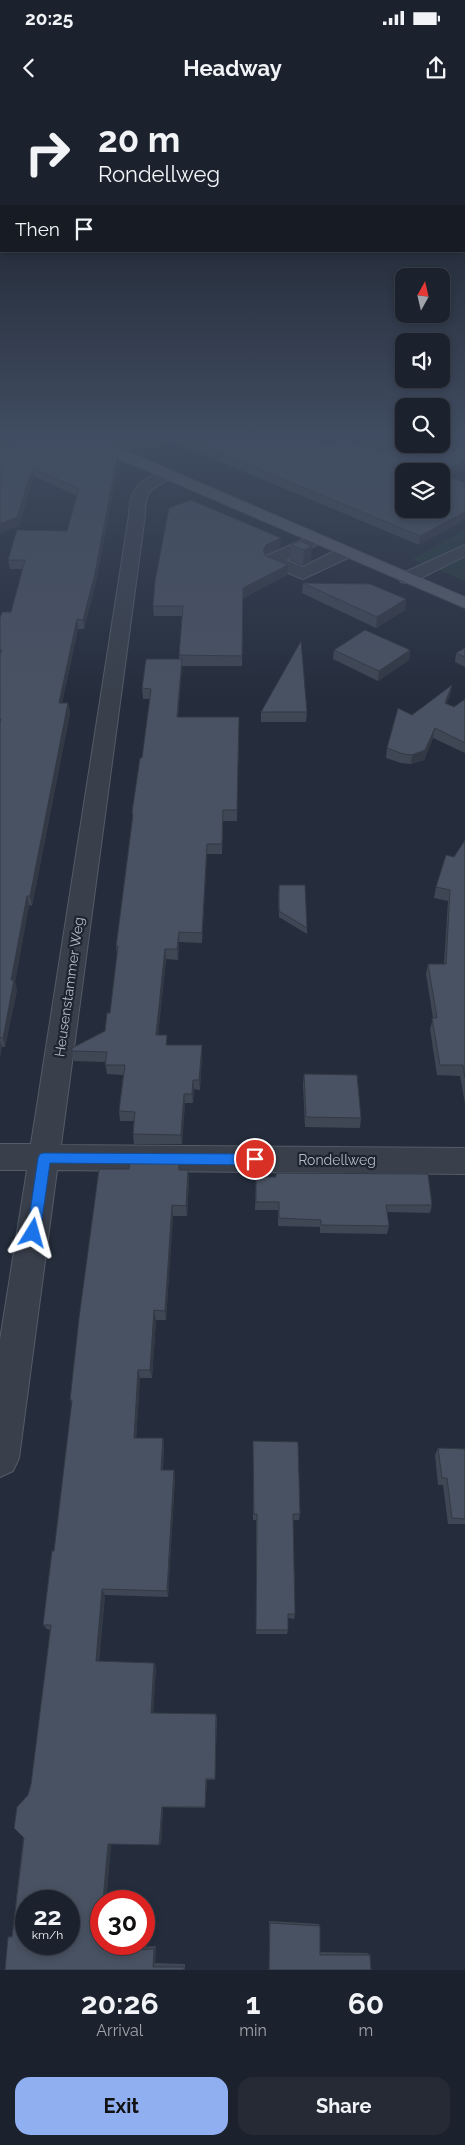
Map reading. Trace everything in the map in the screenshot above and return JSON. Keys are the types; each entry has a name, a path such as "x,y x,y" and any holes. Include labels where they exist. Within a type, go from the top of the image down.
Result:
{"main road":[{"path":"286,525 465,603"}],"street":[{"name":"Heusenstammer Weg","path":"0,1458 44,1158 142,525"},
{"path":"316,538 285,554 316,567 346,552"},
{"path":"407,578 465,550"},
{"name":"Rondellweg","path":"0,1157 465,1160"}],"shaded area":[{"path":"465,530 465,581 412,559"}],"building":[{"path":"69,525 104,525 95,573 83,620 77,619 59,703 68,703 30,896 27,896 11,980 14,980 3,1038 0,1038 0,655 2,650 0,650 0,618 2,612 11,612 25,560 8,560 17,530 67,531"},
{"path":"166,525 251,525 281,538 266,545 263,551 266,556 288,565 243,588 242,656 179,655 183,606 153,606 155,581"},
{"path":"394,525 440,525 420,536"},
{"path":"300,541 312,546 304,550 291,545"},
{"path":"303,583 370,584 406,599 377,617"},
{"path":"365,630 410,650 379,671 334,650"},
{"path":"301,641 307,712 261,712"},
{"path":"465,648 465,657 456,653"},
{"path":"146,659 182,659 177,717 239,717 237,810 223,810 222,844 207,844 202,933 179,932 177,949 165,949 156,1035 167,1035 166,1045 202,1045 199,1080 193,1080 192,1094 184,1094 181,1135 133,1134 135,1112 119,1111 125,1065 105,1065 107,1052 72,1051 72,1048 105,1031 107,1013 110,1013 132,812 140,758 142,758 151,689 142,688"},
{"path":"452,685 445,703 454,707 465,699 465,743 435,728 425,750 412,755 387,748 398,708 412,715"},
{"path":"465,840 465,1078 463,1065 440,1065 432,1018 437,1018 428,964 446,964 450,890 436,887 446,855 454,857"},
{"path":"279,885 305,885 307,928 279,911"},
{"path":"304,1074 357,1075 361,1118 306,1117"},
{"path":"130,1162 179,1162 179,1170 188,1170 186,1206 172,1205 165,1311 154,1310 150,1370 138,1370 134,1438 163,1438 161,1470 174,1470 167,1591 102,1589 96,1661 154,1663 151,1713 216,1714 215,1779 206,1779 205,1807 162,1807 159,1845 108,1844 104,1890 90,1890 90,1955 154,1955 153,1967 184,1967 184,1970 5,1970 8,1937 12,1937 15,1912 15,1955 80,1955 80,1890 18,1890 24,1838 14,1828 17,1807 28,1795 31,1784 51,1625 43,1625 52,1551 54,1551 72,1400 70,1400 79,1318 99,1169 129,1169"},
{"path":"276,1173 428,1174 432,1205 386,1205 389,1226 321,1225 321,1220 279,1218 279,1202 256,1202 256,1177 276,1177"},
{"path":"253,1441 298,1442 300,1514 293,1514 295,1614 288,1614 288,1630 256,1630 257,1514 254,1514"},
{"path":"438,1448 465,1449 465,1519 452,1518 447,1478 442,1478"},
{"path":"270,1923 320,1926 320,1955 370,1955 371,1970 269,1970"}],"route":[{"path":"33,1233 44,1158 255,1159"}]}
